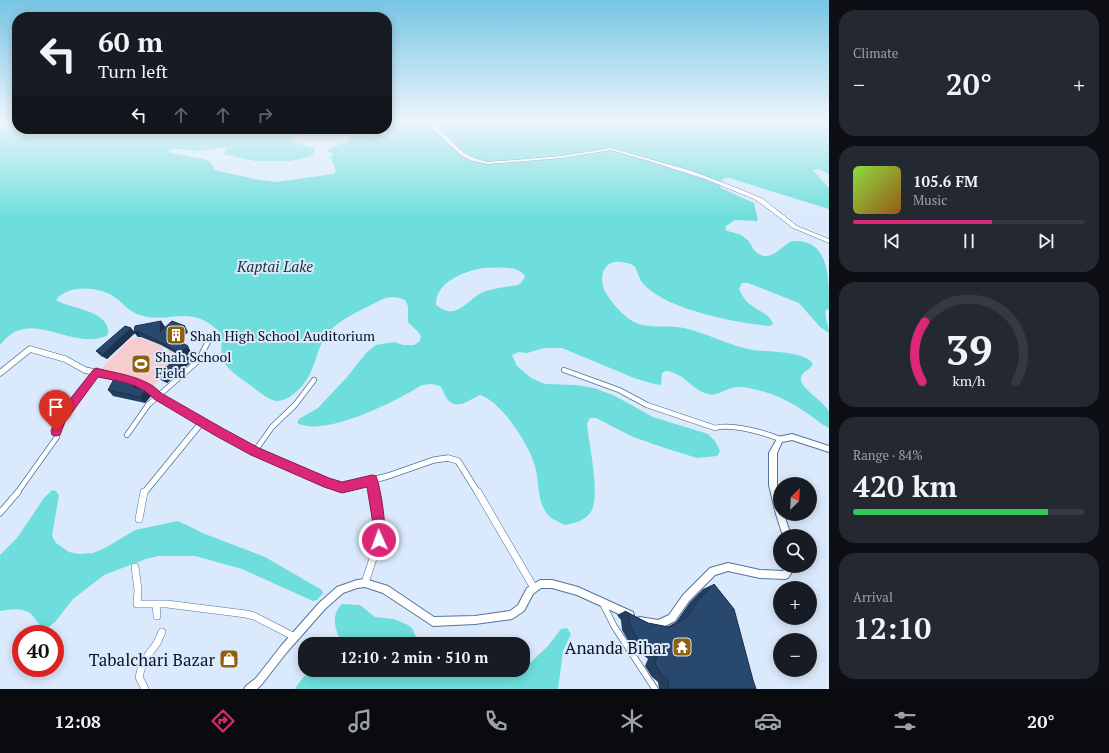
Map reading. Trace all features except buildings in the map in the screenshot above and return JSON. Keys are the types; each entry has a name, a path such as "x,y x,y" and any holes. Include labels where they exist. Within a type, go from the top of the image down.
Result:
{"highway":[{"path":"463,154 475,160 488,163 579,154"},
{"path":"630,154 726,185 758,199 789,223 801,230 829,241"}],"main road":[{"path":"773,489 773,453 780,439 792,437 829,449"},
{"path":"248,689 259,681 322,606 340,590 357,584 365,583 384,590 433,622 475,620 512,615 520,608 530,591 540,584 552,584 578,591 640,621 660,625 672,618 686,598 705,584 714,571 728,567 760,574 785,575 787,573"}],"street":[{"path":"127,435 141,413 198,361 211,335"},
{"path":"0,372 30,349 65,359 78,367 135,382 150,388 158,396 255,451 342,488 434,460 448,458 458,461 492,515 508,547 534,588"},
{"path":"564,370 619,390 647,406 692,419 715,428 722,426 742,429 768,434 780,439"},
{"path":"0,513 21,488 57,437 56,431 61,419 96,372"},
{"path":"255,451 272,427 295,404 314,380"},
{"path":"139,519 144,492 202,422"},
{"path":"365,583 379,540 372,480"},
{"path":"135,567 138,590 137,604 146,602 246,614 254,616 295,637"},
{"path":"602,602 610,620 655,689"},
{"path":"156,604 157,616"},
{"path":"146,689 139,677 143,662 157,643 162,632"}],"shaded area":[{"name":"Shah School Field","path":"140,338 164,347 162,349 167,351 169,349 183,359 153,386 100,370 130,339"}],"water":[{"name":"Kaptai Lake","path":"0,154 178,154 207,160 211,163 214,169 218,171 277,182 333,174 336,172 334,164 331,161 333,160 329,156 332,154 829,154 829,174 819,169 813,170 829,188 829,209 729,178 725,178 719,182 721,188 754,203 758,221 735,220 726,226 725,230 743,236 759,254 770,256 792,241 804,242 813,246 820,253 827,272 829,309 826,310 826,319 829,333 820,327 799,303 748,283 742,283 739,289 740,291 749,303 769,318 773,324 770,326 738,322 682,307 651,291 641,281 635,267 629,263 615,262 610,264 603,272 602,282 606,293 613,303 626,317 636,323 647,326 684,328 744,348 794,354 809,360 813,364 802,375 801,381 807,390 827,408 829,412 829,428 793,404 761,391 745,387 729,389 717,394 708,394 697,389 673,372 666,371 662,373 661,385 634,378 562,348 544,348 527,353 519,352 512,355 517,366 531,378 545,384 576,385 594,388 615,396 653,417 708,434 715,441 720,451 717,456 697,458 633,437 596,418 590,418 587,423 595,483 593,506 590,513 585,518 565,525 549,516 545,511 540,499 537,472 532,457 514,425 497,406 480,395 464,403 456,404 448,400 440,386 432,384 422,385 379,408 343,422 325,426 309,426 297,423 299,419 318,408 347,377 367,352 376,345 394,342 403,345 414,345 419,342 421,338 420,334 408,322 408,306 405,300 400,298 391,297 382,299 340,322 330,330 320,347 307,379 294,394 284,400 278,401 272,400 263,394 227,367 222,357 221,333 210,324 190,316 162,318 136,314 117,298 107,293 92,289 75,289 68,291 56,300 88,311 103,320 107,326 108,334 106,336 92,339 78,338 37,329 24,329 12,334 0,345","holes":["500,267 518,270 525,277 518,285 483,292 456,310 443,310 436,305 440,290 452,279 468,272 483,268"]},
{"name":"Kaptai Lake","path":"224,154 313,154 309,157 290,161 255,161"},
{"path":"52,490 56,491 59,495 52,536 56,543 69,552 79,554 93,553 105,548 135,530 178,521 205,534 265,557 322,590 323,593 317,600 313,601 242,569 195,556 158,556 104,575 73,599 51,625 40,625 29,612 12,609 0,611 0,555 17,538 44,498"},
{"path":"342,604 360,605 375,617 394,619 408,625 412,628 416,637 340,637 335,624 338,609"},
{"path":"567,628 571,634 563,651 558,689 295,689 304,677 530,677 530,662 548,646 561,629"}],"place":[{"name":"Shah High School Auditorium","path":"176,335"},
{"name":"Shah School Field","path":"141,364"},
{"name":"Ananda Bihar","path":"682,647"},
{"name":"Tabalchari Bazar","path":"229,659"}],"route":[{"path":"56,431 61,419 96,372 135,382 150,388 156,392 158,396 220,433 255,451 328,483 342,488 372,480 379,540"}]}
